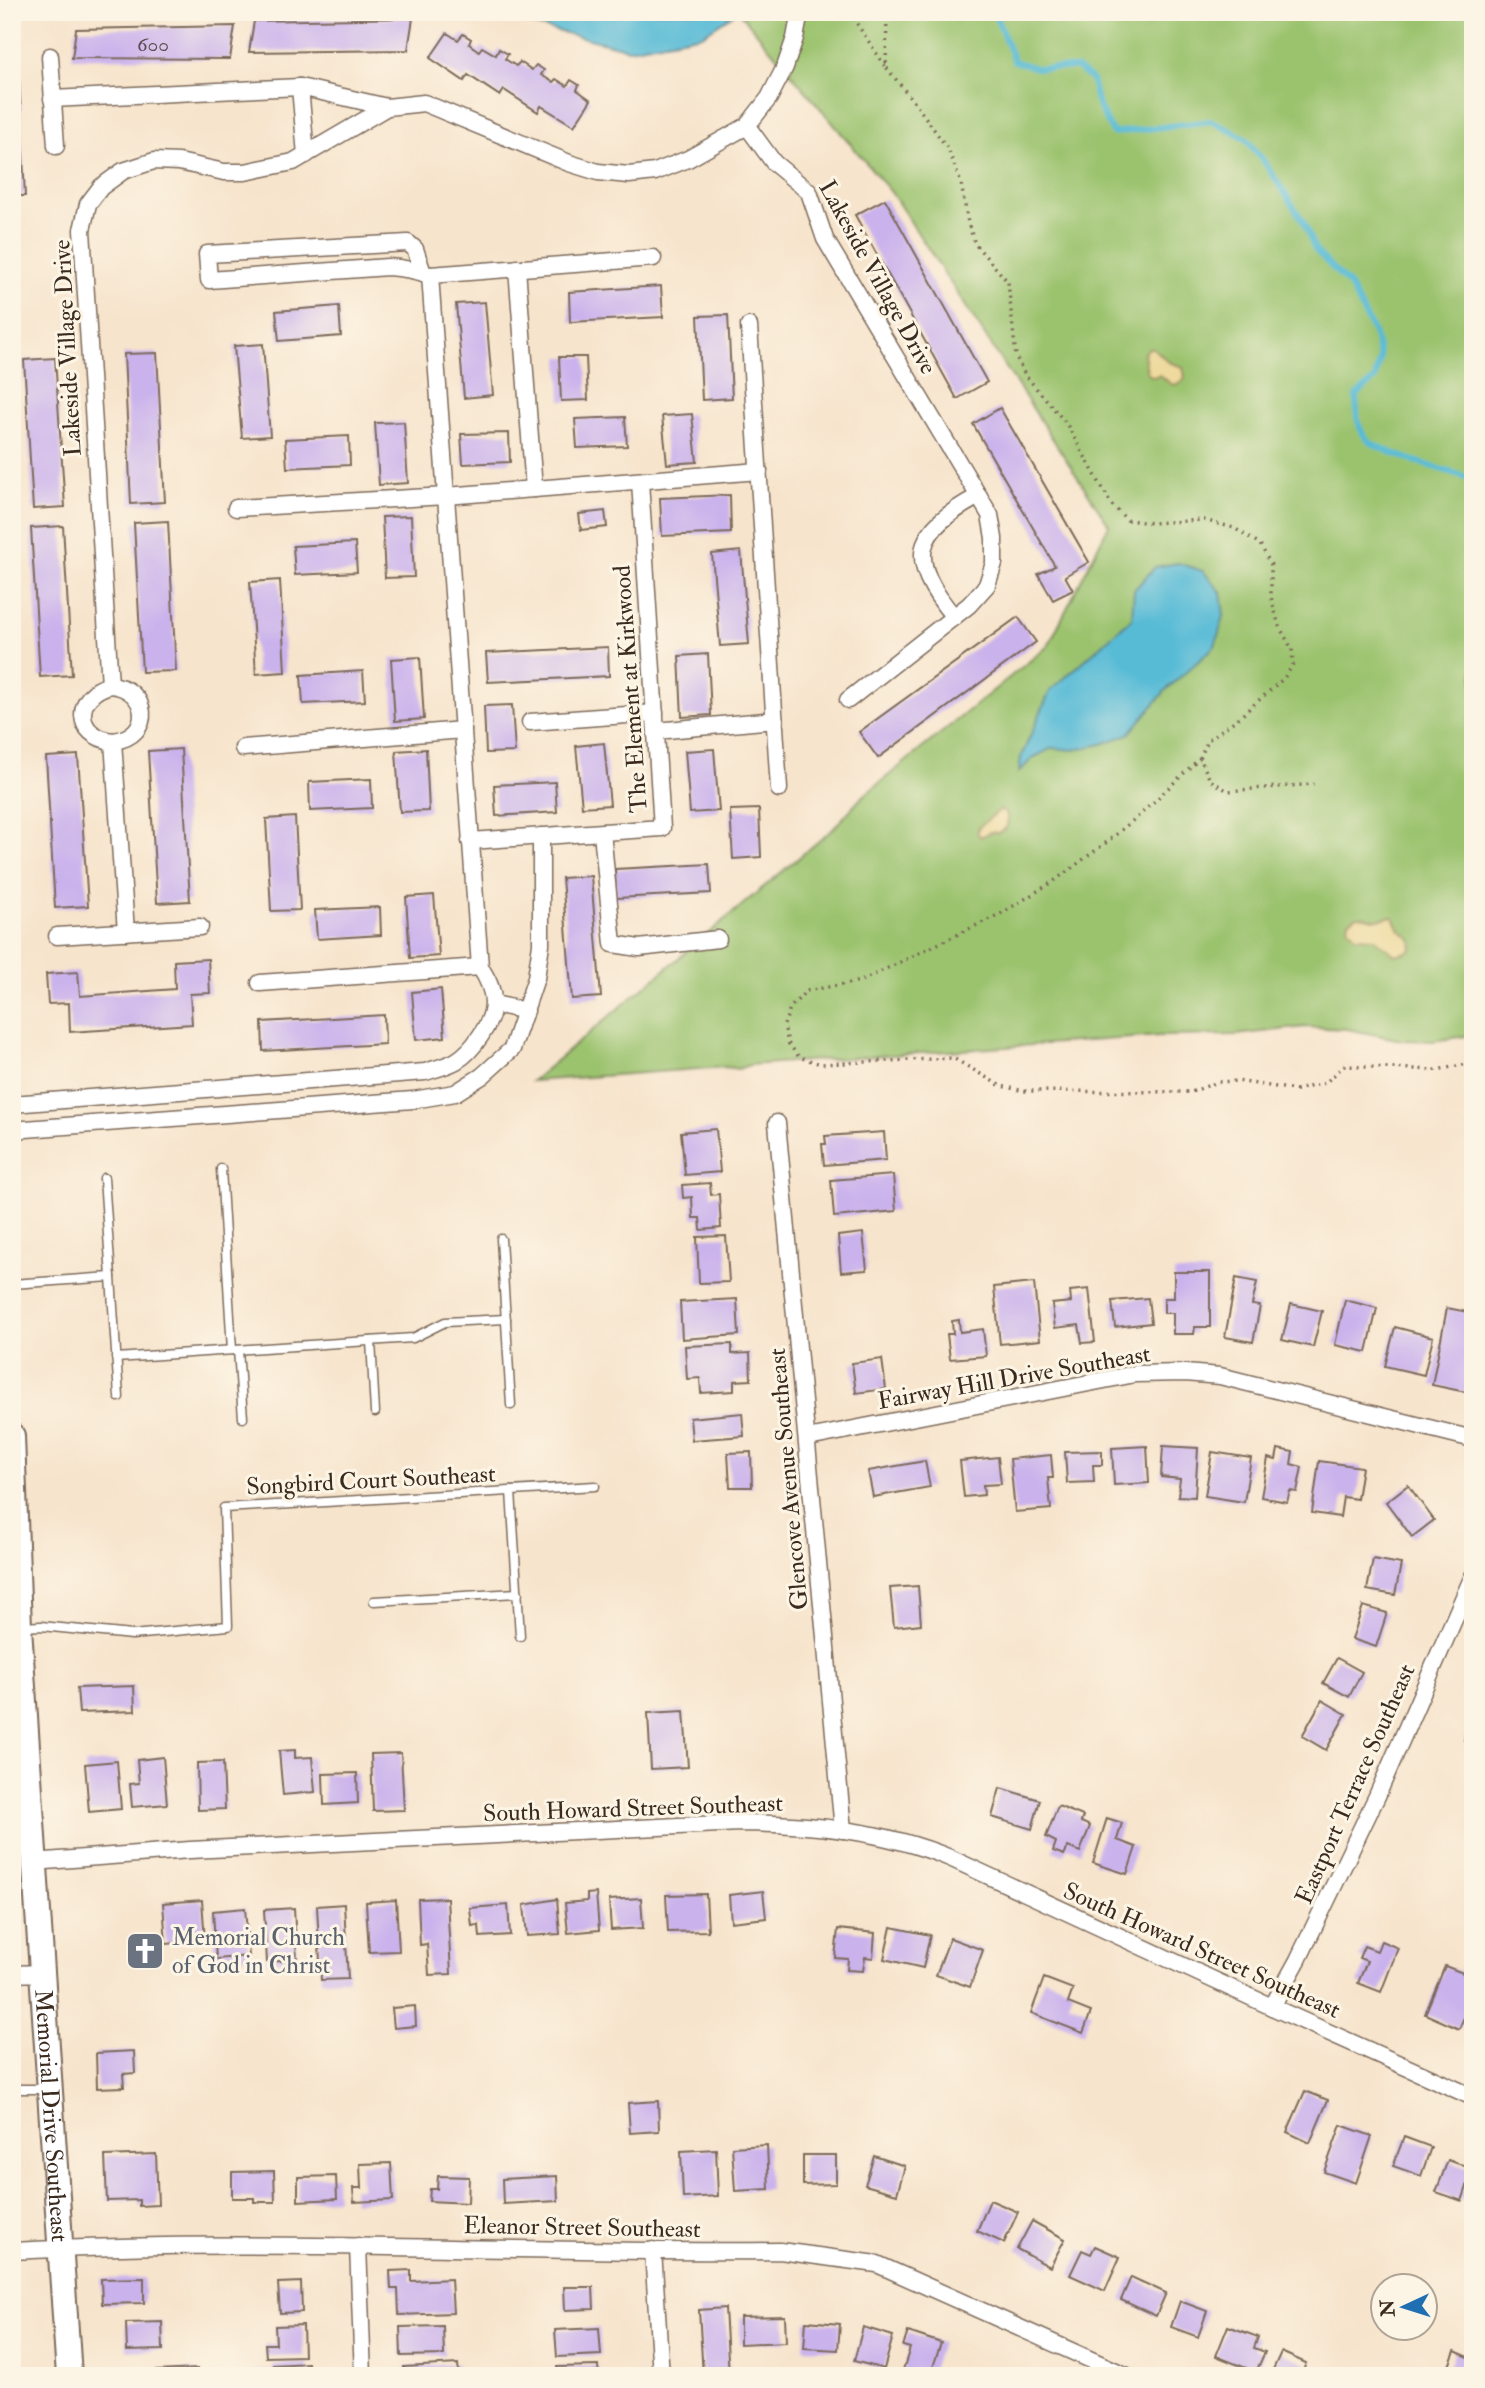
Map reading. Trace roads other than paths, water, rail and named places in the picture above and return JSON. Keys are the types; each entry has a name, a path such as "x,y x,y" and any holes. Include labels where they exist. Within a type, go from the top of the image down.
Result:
{"main road":[{"name":"Memorial Drive Southeast","path":"12,1436 19,1627 33,1862 69,2376"}],"street":[{"name":"Lakeside Village Drive","path":"52,99 300,87 387,107 424,103 569,163 598,172 629,175 655,172 688,159 747,126 769,98 785,67 800,12"},
{"path":"50,56 56,146"},
{"path":"300,87 306,155"},
{"name":"Lakeside Village Drive","path":"110,685 82,230 88,204 101,187 123,170 153,161 178,162 224,172 245,172 293,162 387,107"},
{"name":"Lakeside Village Drive","path":"747,126 774,163 809,192 825,239 990,515 994,563 987,585 970,605 848,700"},
{"path":"12,1104 425,1072 456,1062 472,1047 484,1031 494,1004 489,979 480,967 446,496 426,274 415,249 408,243 207,254 209,281 388,267 409,268 426,274 653,258"},
{"path":"517,268 534,489"},
{"path":"749,326 779,789"},
{"path":"236,508 446,496 759,471"},
{"name":"The Element at Kirkwood","path":"470,841 662,828 640,481"},
{"path":"954,617 935,594 924,570 924,545 936,524 979,496"},
{"path":"110,685 121,686 136,697 141,708 142,718 133,734 124,740 102,740 93,735 86,727 83,716 84,704 90,694 110,685"},
{"path":"530,722 655,713"},
{"path":"656,731 775,720"},
{"path":"243,748 463,730"},
{"path":"113,741 125,932"},
{"path":"602,832 613,944 639,948 718,939"},
{"path":"12,1130 413,1100 455,1093 482,1076 512,1049 526,1011 536,978 541,944 541,836"},
{"path":"57,936 200,927"},
{"path":"260,983 480,967"},
{"path":"494,1004 526,1011"},
{"name":"Glencove Avenue Southeast","path":"777,1123 843,1830"},
{"name":"Fairway Hill Drive Southeast","path":"808,1438 1080,1383 1135,1374 1185,1373 1220,1376 1473,1439"},
{"name":"Eastport Terrace Southeast","path":"1272,2007 1298,1960 1377,1796 1473,1576"},
{"name":"South Howard Street Southeast","path":"33,1862 190,1850 740,1824 794,1824 843,1830 926,1849 1473,2097"},
{"path":"12,1975 42,1973"},
{"path":"358,2246 363,2376"},
{"name":"Eleanor Street Southeast","path":"12,2250 62,2247 358,2246 780,2251 877,2264 1127,2376"},
{"path":"653,2250 661,2376"}],"lane":[{"path":"221,1169 243,1418"},
{"path":"104,1178 119,1397"},
{"path":"501,1239 511,1405"},
{"path":"12,1284 111,1277"},
{"path":"116,1357 413,1338 445,1322 506,1319"},
{"path":"371,1341 375,1412"},
{"name":"Songbird Court Southeast","path":"19,1627 41,1626 132,1635 228,1626 224,1508 595,1486"},
{"path":"511,1492 520,1636"},
{"path":"374,1601 518,1593"},
{"path":"12,2089 49,2089"}],"water":[{"path":"481,12 737,12 702,35 629,49"},
{"path":"1178,563 1203,571 1221,592 1224,616 1215,646 1166,690 1129,734 1074,750 1052,748 1033,758 1019,772 1021,757 1050,691 1132,618 1134,590 1155,567"}],"waterway":[{"path":"994,12 1014,61 1036,68 1077,68 1092,80 1098,105 1113,133 1211,121 1245,138 1263,160 1303,221 1315,250 1350,286 1375,335 1380,358 1375,379 1356,396 1360,428 1366,438 1385,450 1473,479"}],"place":[{"name":"Memorial Church of God in Christ","path":"145,1951"}]}
